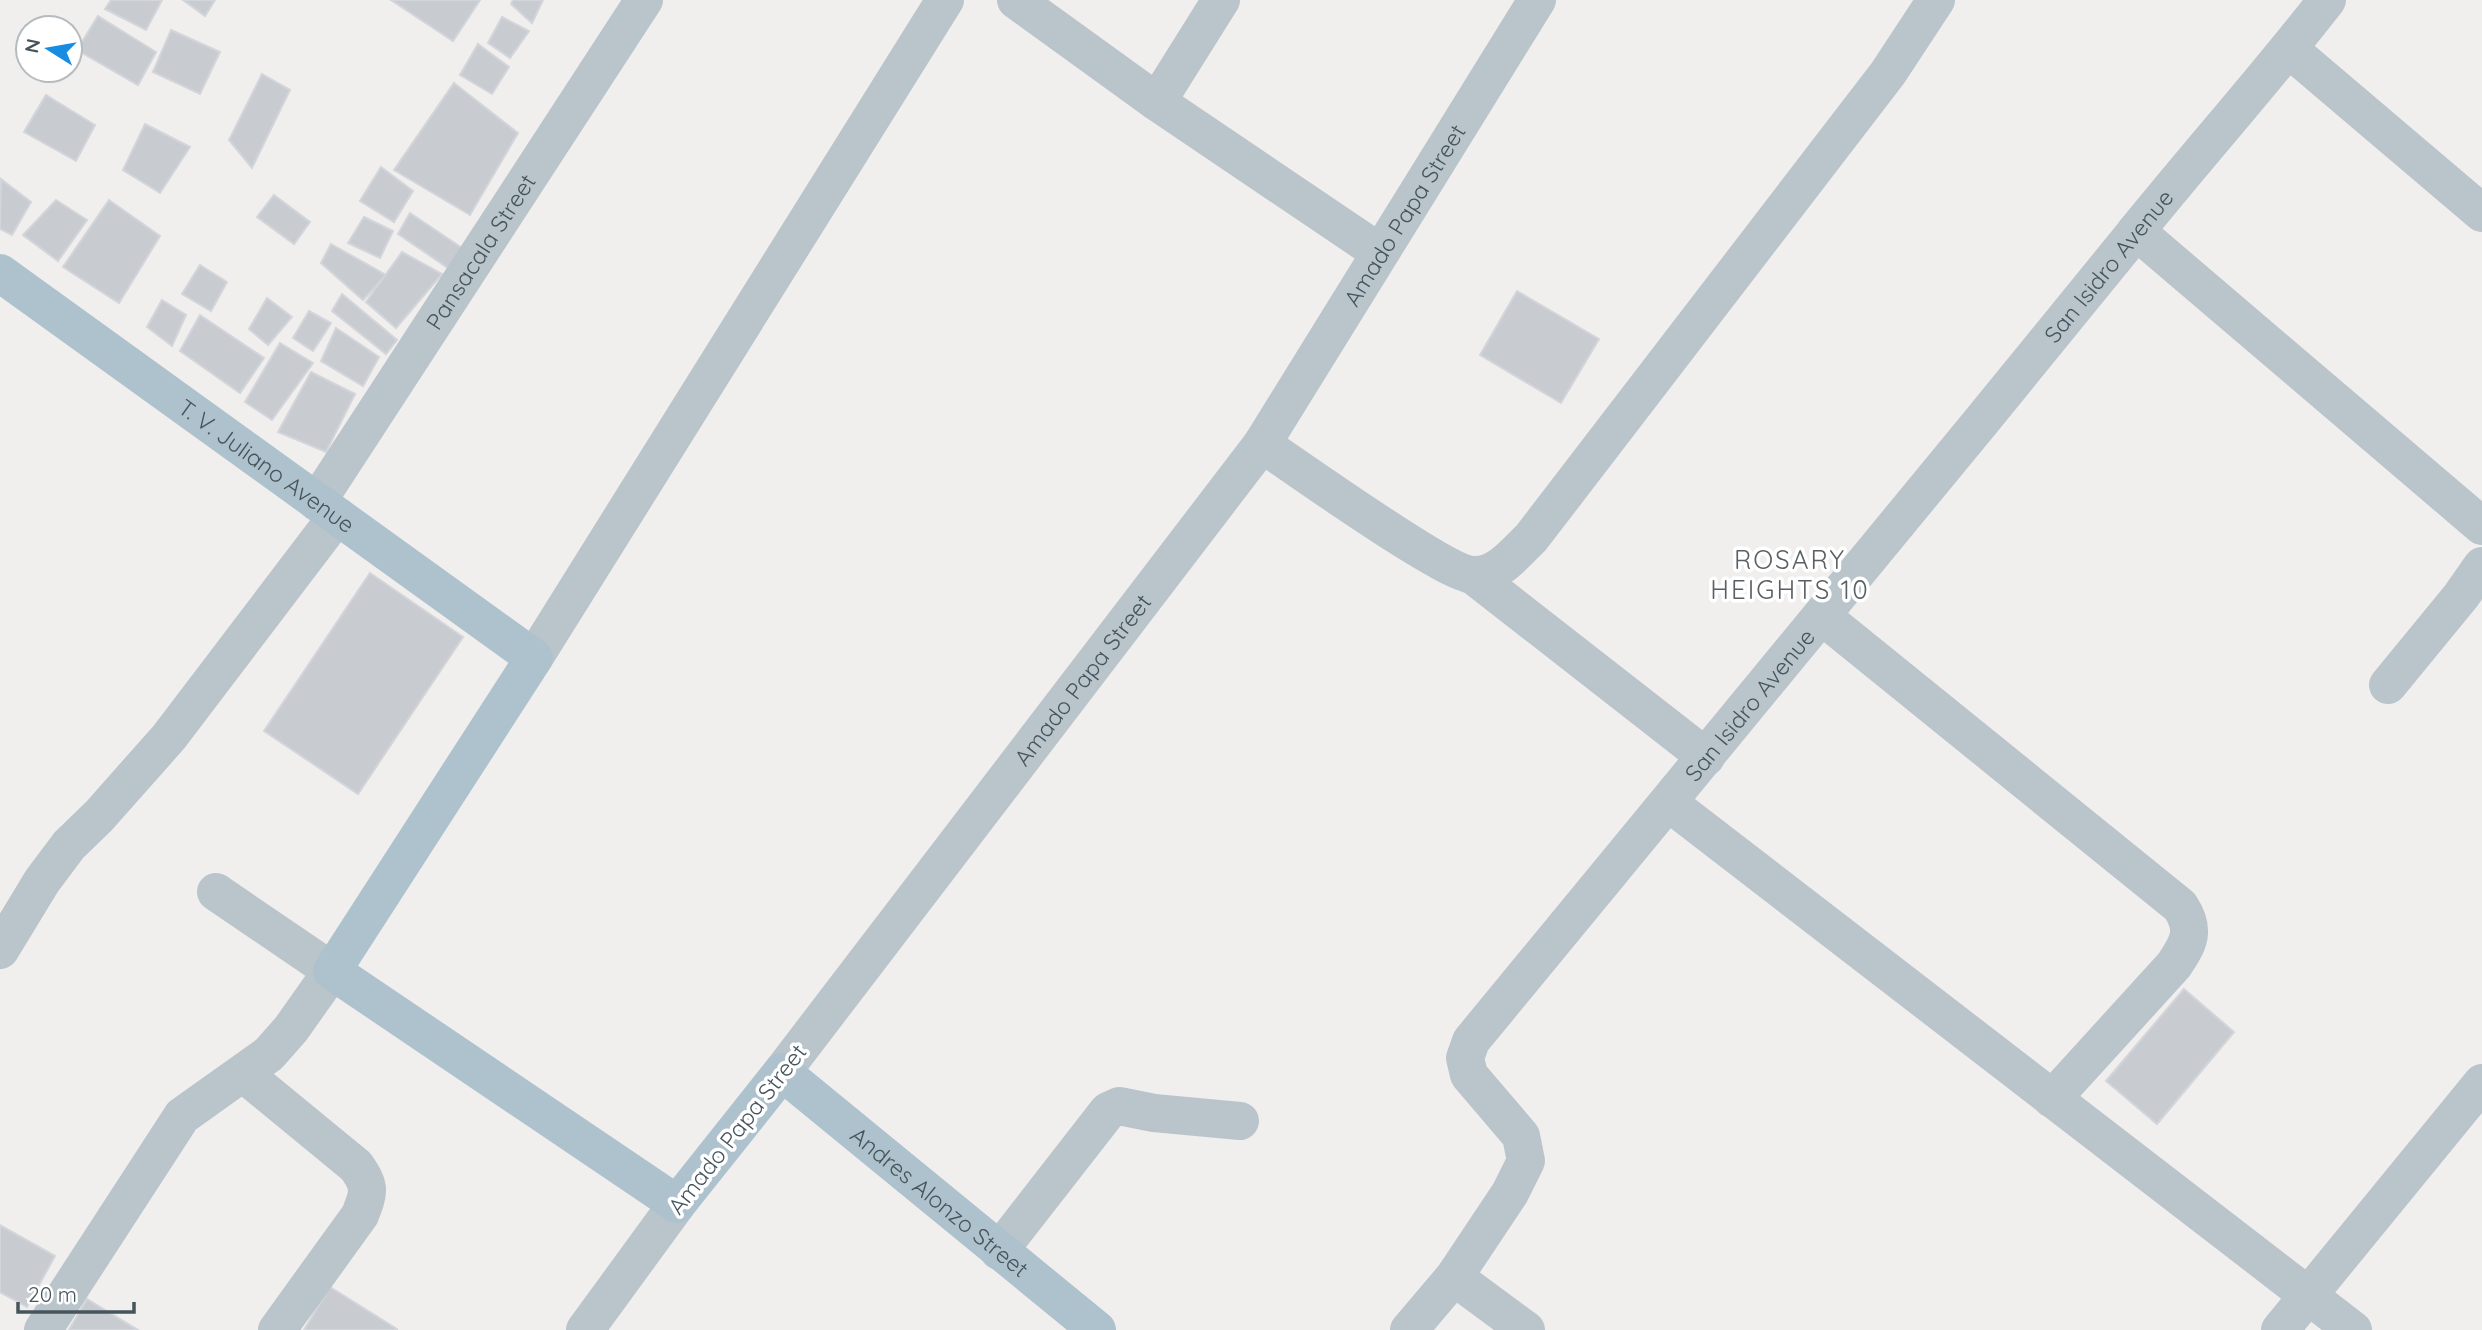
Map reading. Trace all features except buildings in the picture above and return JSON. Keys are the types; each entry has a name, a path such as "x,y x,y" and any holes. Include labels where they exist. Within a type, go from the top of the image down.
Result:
{"main road":[{"name":"T. V. Juliano Avenue","path":"0,273 534,658"},
{"path":"534,658 332,971 677,1204"},
{"name":"Amado Papa Street","path":"677,1204 782,1072"},
{"name":"Andres Alonzo Street","path":"782,1072 1097,1330"}],"street":[{"name":"Pansacala Street","path":"0,950 42,881 69,845 99,816 169,737 327,509 644,0"},
{"path":"534,658 946,0"},
{"path":"1016,0 1157,102 1379,252"},
{"path":"1157,102 1221,0"},
{"name":"Amado Papa Street","path":"782,1072 1262,444 1537,0"},
{"path":"1474,576 1498,569 1531,538 1888,73 1936,0"},
{"name":"San Isidro Avenue","path":"1409,1330 1454,1277 1510,1193 1526,1161 1521,1136 1469,1075 1465,1058 1471,1041 1823,617 2136,231 2289,50 2327,0"},
{"path":"2289,50 2482,213"},
{"path":"2136,231 2482,526"},
{"path":"1262,444 1438,561 1474,576 1706,757"},
{"path":"2389,685 2482,566"},
{"path":"1823,617 2180,906 2189,920 2189,936 2174,965 2052,1099"},
{"path":"1669,803 2353,1330"},
{"path":"43,1330 182,1116 269,1054 291,1029 332,971 216,892"},
{"path":"244,1074 356,1166 367,1181 368,1195 360,1215 277,1330"},
{"path":"2280,1330 2482,1083"},
{"path":"999,1251 1108,1111 1119,1106 1154,1113 1240,1121"},
{"name":"Amado Papa Street","path":"585,1330 677,1204"},
{"path":"1454,1277 1526,1330"}],"district":[{"name":"ROSARY HEIGHTS 10","path":"1790,574"}]}
